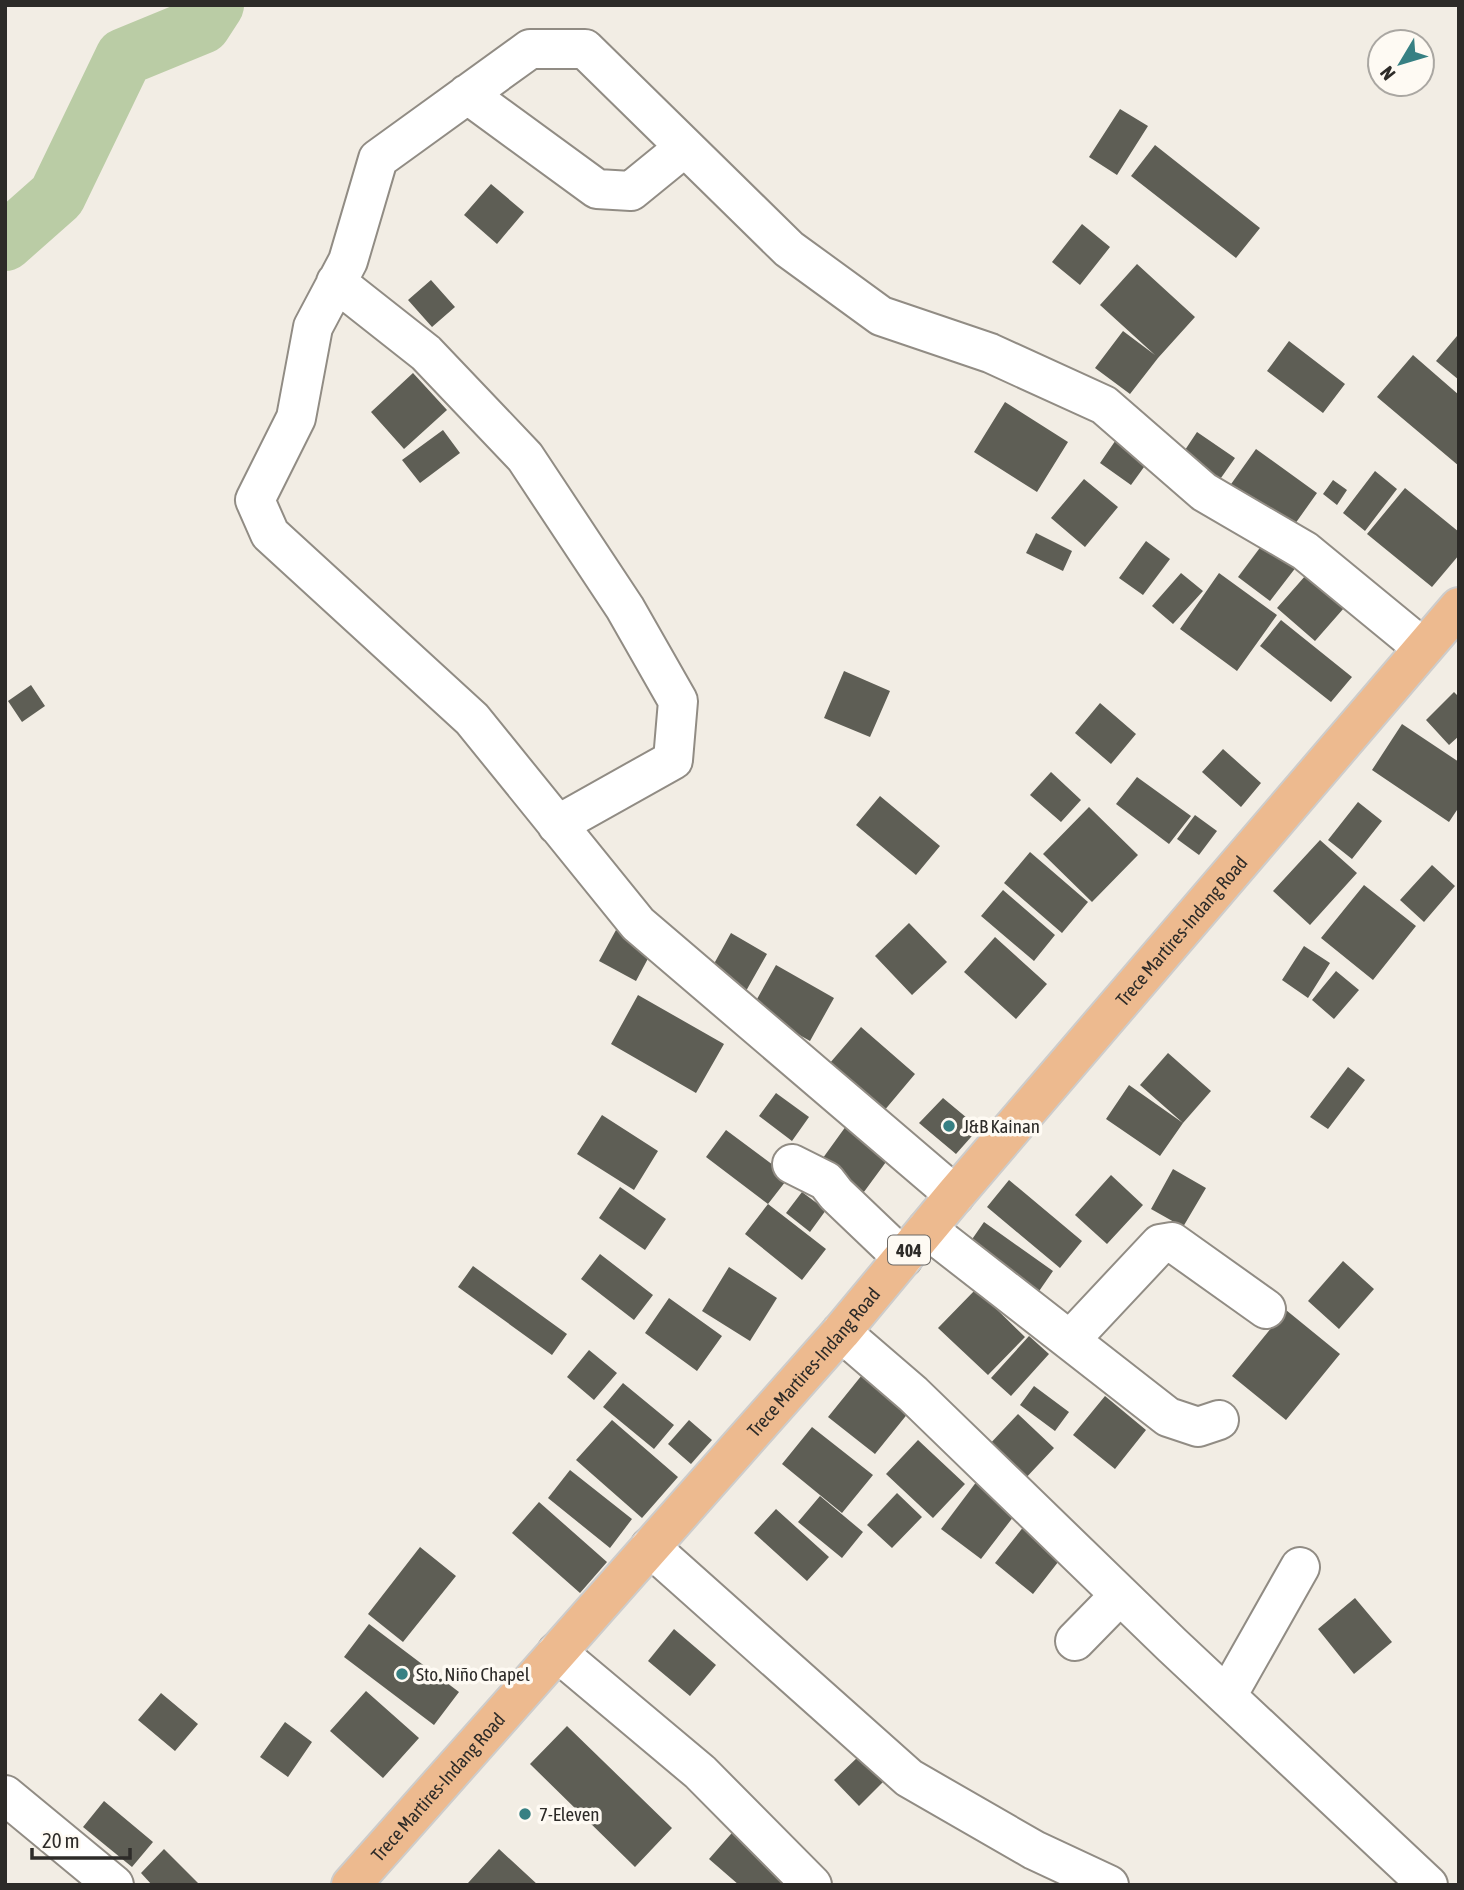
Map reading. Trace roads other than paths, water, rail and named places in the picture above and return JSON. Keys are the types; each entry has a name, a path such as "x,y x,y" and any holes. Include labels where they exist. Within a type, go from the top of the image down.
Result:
{"main road":[{"name":"Trece Martires-Indang Road","path":"351,1885 841,1332 955,1195 1459,607"}],"street":[{"path":"955,1195 638,924 472,719 270,534 256,500 296,418 313,327 348,261 378,159 530,49 585,49 789,249 881,316 990,353 1104,405 1203,492 1305,551 1423,648"},
{"path":"467,94 597,189 631,191 685,147"},
{"path":"336,282 426,353 525,457 625,607 678,701 673,760 557,824"},
{"path":"792,1164 826,1181 836,1194 903,1258"},
{"path":"927,1229 1168,1417 1198,1427 1219,1420"},
{"path":"1070,1340 1160,1244 1172,1242 1266,1309"},
{"path":"841,1332 913,1394 1120,1595 1428,1885"},
{"path":"650,1547 909,1778 1034,1850 1108,1885"},
{"path":"1227,1696 1300,1567"},
{"path":"1074,1641 1120,1595"},
{"path":"557,1652 700,1772 812,1885"},
{"path":"5,1795 114,1885"}],"waterway":[{"path":"5,242 57,196 124,57 202,25 215,5"}],"place":[{"name":"J&B Kainan","path":"949,1126"},
{"name":"Sto. Niño Chapel","path":"402,1674"},
{"name":"7-Eleven","path":"525,1814"}]}
